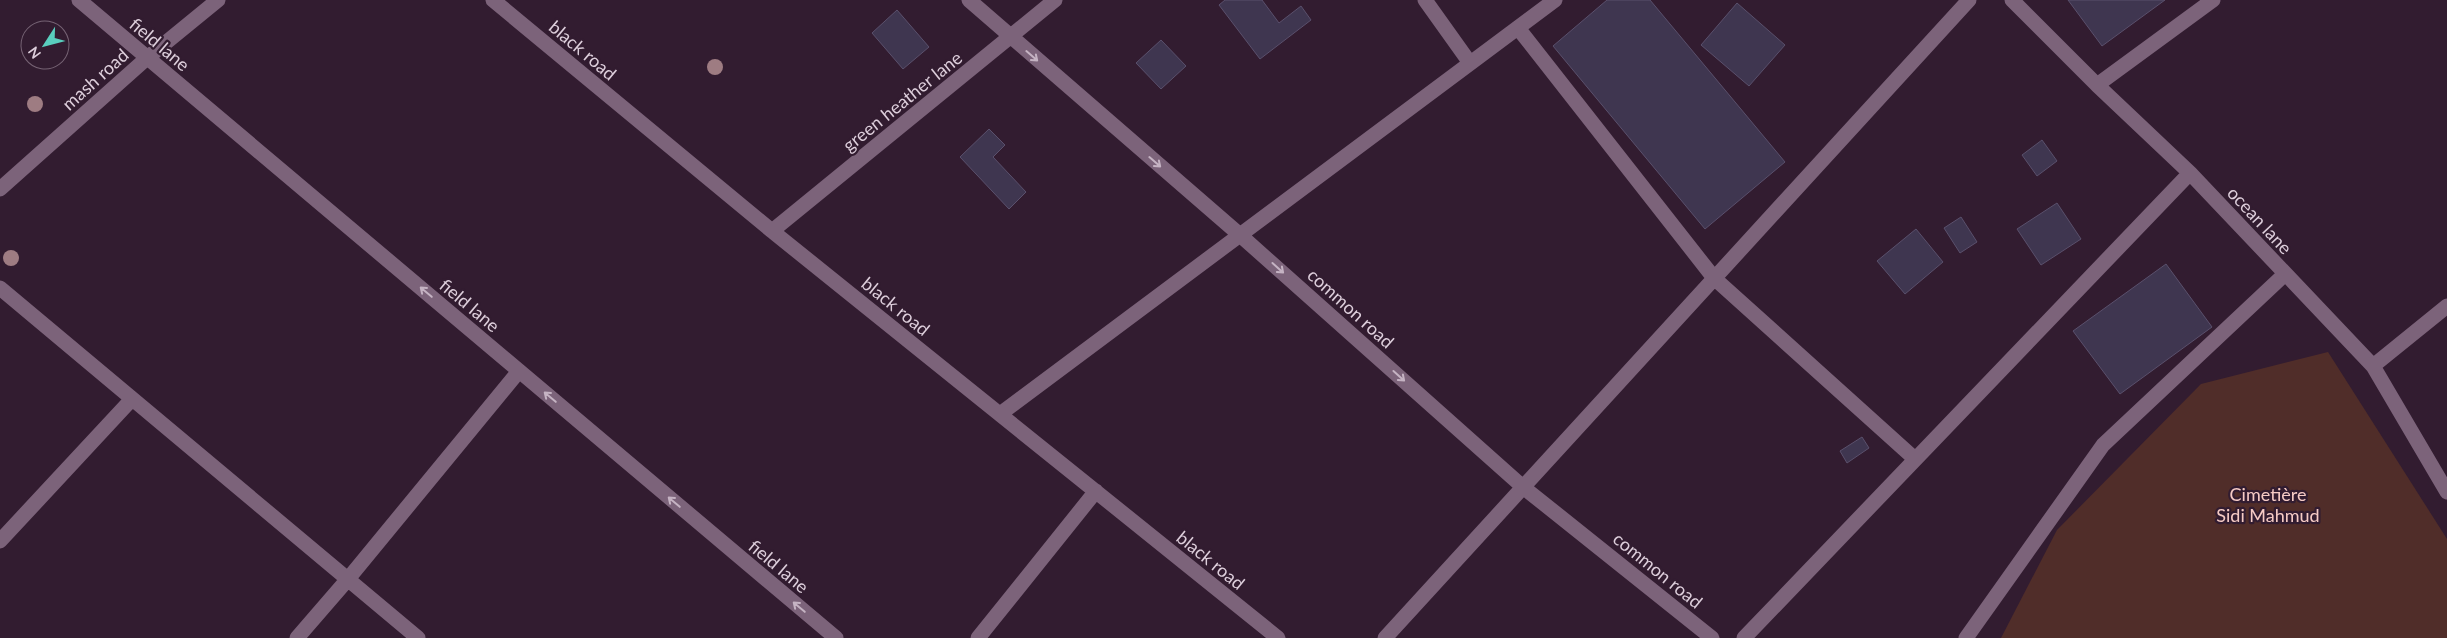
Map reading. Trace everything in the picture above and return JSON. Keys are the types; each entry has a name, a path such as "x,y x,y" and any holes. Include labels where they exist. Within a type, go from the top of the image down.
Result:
{"street":[{"name":"field lane","path":"79,0 836,638"},
{"name":"mash road","path":"0,188 147,58 218,0"},
{"name":"black road","path":"493,0 772,231 1278,638"},
{"name":"common road","path":"969,0 1240,235 1524,487 1712,638"},
{"name":"green heather lane","path":"772,231 1009,36 1056,0"},
{"path":"1425,0 1470,63"},
{"path":"1000,414 1555,0"},
{"path":"1385,638 1969,0"},
{"name":"ocean lane","path":"2012,0 2097,85 2190,172 2373,366 2447,492"},
{"path":"2097,85 2213,0"},
{"path":"1518,28 1714,278 1915,459"},
{"path":"1744,638 2190,172"},
{"path":"1966,638 2104,445 2285,274"},
{"path":"0,288 418,638"},
{"path":"2373,366 2447,306"},
{"path":"297,638 519,371"},
{"path":"0,541 132,399"},
{"path":"978,638 1096,491"}],"green space":[{"name":"Cimetière Sidi Mahmud","path":"2328,352 2447,539 2447,638 2001,638 2057,530 2201,384"}],"building":[{"path":"1225,0 1262,0 1279,23 1301,6 1311,20 1260,59 1219,5"},
{"path":"1607,0 1650,0 1785,162 1705,229 1553,46"},
{"path":"2068,0 2165,0 2102,46"},
{"path":"1737,3 1785,45 1749,86 1701,45"},
{"path":"897,10 929,47 903,69 872,33"},
{"path":"1161,40 1186,66 1161,89 1136,63"},
{"path":"989,129 1005,145 993,157 1026,192 1009,209 960,157"},
{"path":"2042,140 2057,161 2037,176 2022,155"},
{"path":"2057,203 2081,239 2041,265 2017,229"},
{"path":"1961,217 1977,242 1960,253 1944,228"},
{"path":"1916,229 1943,262 1905,294 1877,261"},
{"path":"2166,264 2212,327 2120,394 2073,331"},
{"path":"1862,437 1869,448 1847,463 1840,451"}]}
